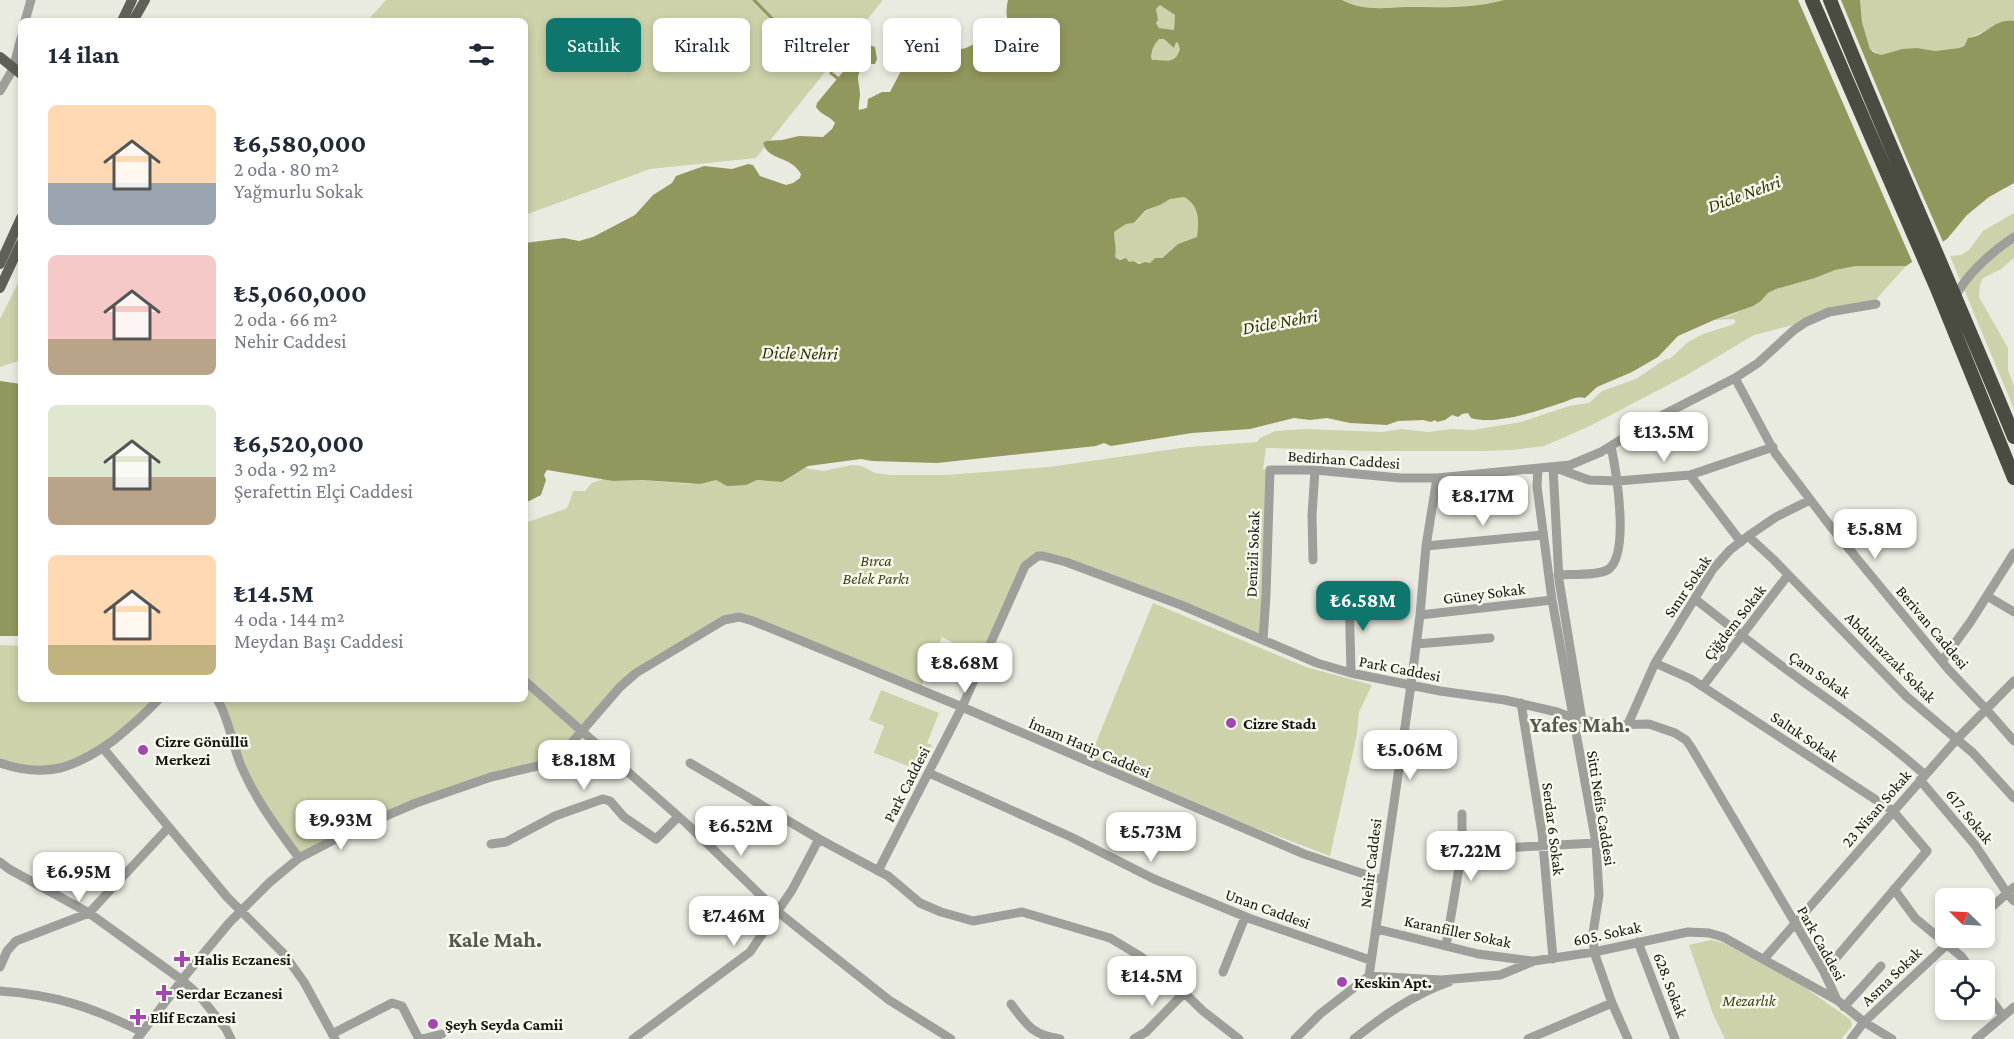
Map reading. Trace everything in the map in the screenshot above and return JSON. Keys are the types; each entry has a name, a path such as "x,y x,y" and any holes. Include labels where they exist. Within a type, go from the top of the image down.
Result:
{"highway":[{"path":"1812,0 1938,291 2014,478"},
{"path":"1830,0 2014,437"}],"main road":[{"path":"123,18 132,0"},
{"path":"136,18 145,0"},
{"path":"0,57 17,71"},
{"path":"0,264 18,225"},
{"path":"0,288 18,249"}],"street":[{"path":"26,18 31,0"},
{"path":"0,91 17,71"},
{"path":"1953,289 1961,285 1986,259 2014,237"},
{"name":"Bedirhan Caddesi","path":"1270,470 1314,470 1400,478 1437,478 1570,465 1611,446 1651,421 1735,378 1758,363 1806,322 1829,312 1876,304"},
{"name":"Berivan Caddesi","path":"1735,378 1773,447 1810,500 1942,661 2014,741"},
{"path":"1558,575 1597,573 1608,570 1619,551 1618,481 1611,446"},
{"path":"1577,719 1558,575 1553,467 1589,480 1618,481 1690,475 1773,447"},
{"name":"Sitti Nefis Caddesi","path":"1538,469 1543,535 1552,600 1577,719 1596,843 1599,895 1593,933 1594,952 1628,1039"},
{"name":"Denizli Sokak","path":"1263,640 1270,470"},
{"path":"1312,560 1314,470"},
{"name":"Abdulrazzak Sokak","path":"1690,475 1744,539 1788,575 1907,697 1973,753 2014,798"},
{"name":"Nehir Caddesi","path":"1369,976 1411,686 1426,546 1437,478"},
{"name":"Sınır Sokak","path":"1628,724 1655,663 1713,569 1744,539 1776,516 1810,500"},
{"path":"1426,546 1543,535"},
{"path":"1942,661 1971,621 2014,553"},
{"name":"Park Caddesi","path":"878,871 962,707 1025,566 1030,560 1044,556 1153,594 1317,663 1351,673 1411,686 1521,703 1608,725 1649,724 1675,733 1686,740 1841,1004 1864,1022 1892,1039"},
{"name":"Çiğdem Sokak","path":"1703,686 1788,575"},
{"path":"1349,591 1351,673"},
{"path":"1987,596 2014,612"},
{"name":"Çam Sokak","path":"1695,599 1902,754 1923,778"},
{"name":"Güney Sokak","path":"1420,615 1552,600"},
{"name":"İmam Hatip Caddesi","path":"582,733 613,694 636,673 712,626 739,616 962,707 1304,854 1382,880"},
{"path":"1416,644 1490,638"},
{"name":"Saltık Sokak","path":"1655,663 1703,686 1893,811 1927,851 1894,890"},
{"name":"23 Nisan Sokak","path":"1764,959 1957,739 2014,681"},
{"path":"528,684 678,817 777,911 889,1000 951,1039"},
{"path":"0,762 34,771 55,770 82,761 134,725 156,702"},
{"path":"219,702 224,710 241,766 263,810 299,858"},
{"name":"Serdar 6 Sokak","path":"1521,703 1543,847 1553,959"},
{"path":"0,991 64,1000 95,1009 140,1035 229,923 270,882 299,858 353,830 416,803 491,777 541,767 560,755 582,733"},
{"path":"103,748 227,897 284,954 304,982 334,1037 392,1003 402,1006 418,1037 422,1039 441,1034"},
{"path":"690,763 819,839 888,876 920,903 941,912 973,921 1022,912 1110,938 1140,956 1239,1039"},
{"name":"Unan Caddesi","path":"929,773 1071,837 1154,879 1245,917 1370,960"},
{"name":"617. Sokak","path":"1923,778 2010,890 2014,901"},
{"path":"491,844 506,842 555,816 603,799 610,801 624,817 656,839 678,817"},
{"path":"1446,946 1462,850 1462,814"},
{"path":"0,967 7,951 16,941 89,914 168,828"},
{"path":"633,1039 750,952 804,871 819,839"},
{"path":"1462,850 1596,843"},
{"path":"0,862 89,914 182,980 199,994 231,1039"},
{"path":"1824,972 1894,890 1915,918 1935,931"},
{"path":"1995,904 2010,890"},
{"path":"1223,972 1245,917"},
{"name":"Karanfiller Sokak","path":"1377,929 1478,954 1534,961"},
{"name":"605. Sokak","path":"1369,976 1441,980 1500,975 1534,961 1594,952 1688,932 1709,933 1723,937 1764,959 1841,1004"},
{"name":"628. Sokak","path":"1638,942 1675,1039"},
{"name":"Asma Sokak","path":"1851,1039 1864,1022 1942,948"},
{"path":"1841,1004 1881,966"},
{"path":"1295,1039 1320,1014 1369,976"},
{"path":"1354,1039 1424,991 1460,978"},
{"path":"1134,1039 1146,1032 1184,993"},
{"path":"1528,1039 1612,1003"},
{"path":"1011,1004 1030,1029 1042,1036 1060,1039"},
{"path":"1995,1005 2003,1016"},
{"path":"1976,1039 2014,1007"}],"green space":[{"path":"386,0 883,0 869,18 762,18 762,72 825,72 756,158 650,169 528,214 528,18 370,18"},
{"path":"1342,0 1504,0 1468,6 1381,8 1358,6"},
{"path":"1860,0 2014,0 2014,21 2002,23 1968,38 1959,48 1934,51 1918,48 1902,49 1881,55 1870,49 1862,22"},
{"path":"1160,5 1175,15 1174,30 1159,28 1156,23 1158,20 1156,9"},
{"path":"1159,38 1164,39 1173,47 1176,42 1178,43 1180,49 1176,58 1166,61 1152,60 1155,43"},
{"path":"1184,197 1196,209 1198,237 1178,244 1161,258 1150,263 1129,262 1115,257 1114,232 1126,224 1135,223 1147,210 1170,198"},
{"path":"2014,213 2014,258 2001,269 1983,278 1979,297 2008,348 2008,370 2014,386 2014,409 1950,256 1961,255 1969,250 1983,231"},
{"name":"Bırca Belek Parkı","path":"1856,266 1906,266 1872,304 1754,335 1685,376 1590,426 1544,446 1484,451 1266,448 1263,469 1270,470 1263,640 1066,562 1034,558 984,659 942,637 920,690 739,617 636,673 560,755 460,788 299,858 263,810 218,702 528,702 528,522 565,509 573,491 585,491 592,483 604,479 690,484 716,480 724,484 746,485 756,480 782,482 805,468 823,471 852,465 862,466 875,473 890,475 946,475 1049,467 1188,447 1257,442 1260,438 1275,431 1306,429 1382,432 1401,429 1428,432 1452,429 1473,430 1521,422 1569,406 1589,403 1602,391 1636,379 1664,360 1671,358 1688,342 1736,322 1734,319 1714,320 1732,315 1761,301 1768,293 1776,289 1835,270"},
{"path":"18,283 18,361 0,367 0,319"},
{"name":"Cizre Stadı","path":"1153,603 1306,667 1372,685 1359,712 1357,734 1330,856 1256,828 1090,757"},
{"path":"0,645 18,646 18,702 156,702 103,748 55,770 0,763"},
{"path":"881,690 939,713 927,743 932,745 921,771 874,753 884,726 869,720"},
{"name":"Mezarlık","path":"1711,940 1721,942 1800,984 1851,1020 1852,1026 1841,1039 1725,1039 1713,1014 1689,945"}],"water":[{"name":"Dicle Nehri","path":"1008,0 1342,0 1358,6 1381,8 1468,6 1504,0 1860,0 1862,22 1870,49 1881,55 1902,49 1917,48 1935,51 1959,48 1964,46 1968,38 1979,35 2005,21 2014,21 2014,183 1989,197 1967,215 1947,239 1906,266 1856,266 1835,270 1776,289 1753,306 1678,336 1658,357 1632,372 1597,387 1585,398 1575,398 1514,417 1480,420 1471,418 1468,413 1458,417 1452,415 1437,422 1435,420 1431,422 1398,421 1387,425 1350,423 1327,418 1310,420 1294,418 1250,429 1192,433 1111,446 1104,443 1096,446 937,463 861,459 808,466 782,482 757,480 746,485 727,486 716,480 700,484 642,480 613,481 547,470 541,495 528,502 528,243 564,238 579,241 593,237 635,215 653,195 672,183 676,176 704,166 732,169 748,164 753,165 760,176 786,185 793,183 800,178 801,174 791,163 770,153 763,143 799,136 823,137 832,129 835,123 816,107 843,72 859,72 859,110 867,108 868,99 882,92 890,92 900,72 961,72 961,49 973,44 973,72 1060,72 1060,18 1007,17","holes":["1160,5 1175,15 1174,30 1159,28 1156,23 1158,20 1156,9","1159,39 1164,39 1174,48 1176,42 1178,43 1180,49 1178,54 1173,60 1152,60 1155,45","1184,197 1196,209 1197,237 1178,244 1162,258 1155,258 1150,263 1139,264 1129,262 1126,258 1120,260 1115,257 1114,232 1126,224 1134,223 1146,210 1170,199"]},
{"path":"871,46 875,47 877,59 875,64 871,64"},
{"path":"0,381 18,384 18,636 0,636"}],"pier":[{"path":"1798,0 1841,0 1944,244 1914,266"}],"waterway":[{"path":"754,0 772,18"},
{"path":"831,73 841,81"}],"place":[{"name":"Cizre Stadı","path":"1231,723"},
{"name":"Cizre Gönüllü Merkezi","path":"143,750"},
{"name":"Halis Eczanesi","path":"182,959"},
{"name":"Keskin Apt.","path":"1342,982"},
{"name":"Serdar Eczanesi","path":"164,993"},
{"name":"Elif Eczanesi","path":"138,1017"},
{"name":"Şeyh Seyda Camii","path":"433,1024"}],"district":[{"name":"Yafes Mah.","path":"1580,724"},
{"name":"Kale Mah.","path":"495,939"}]}
